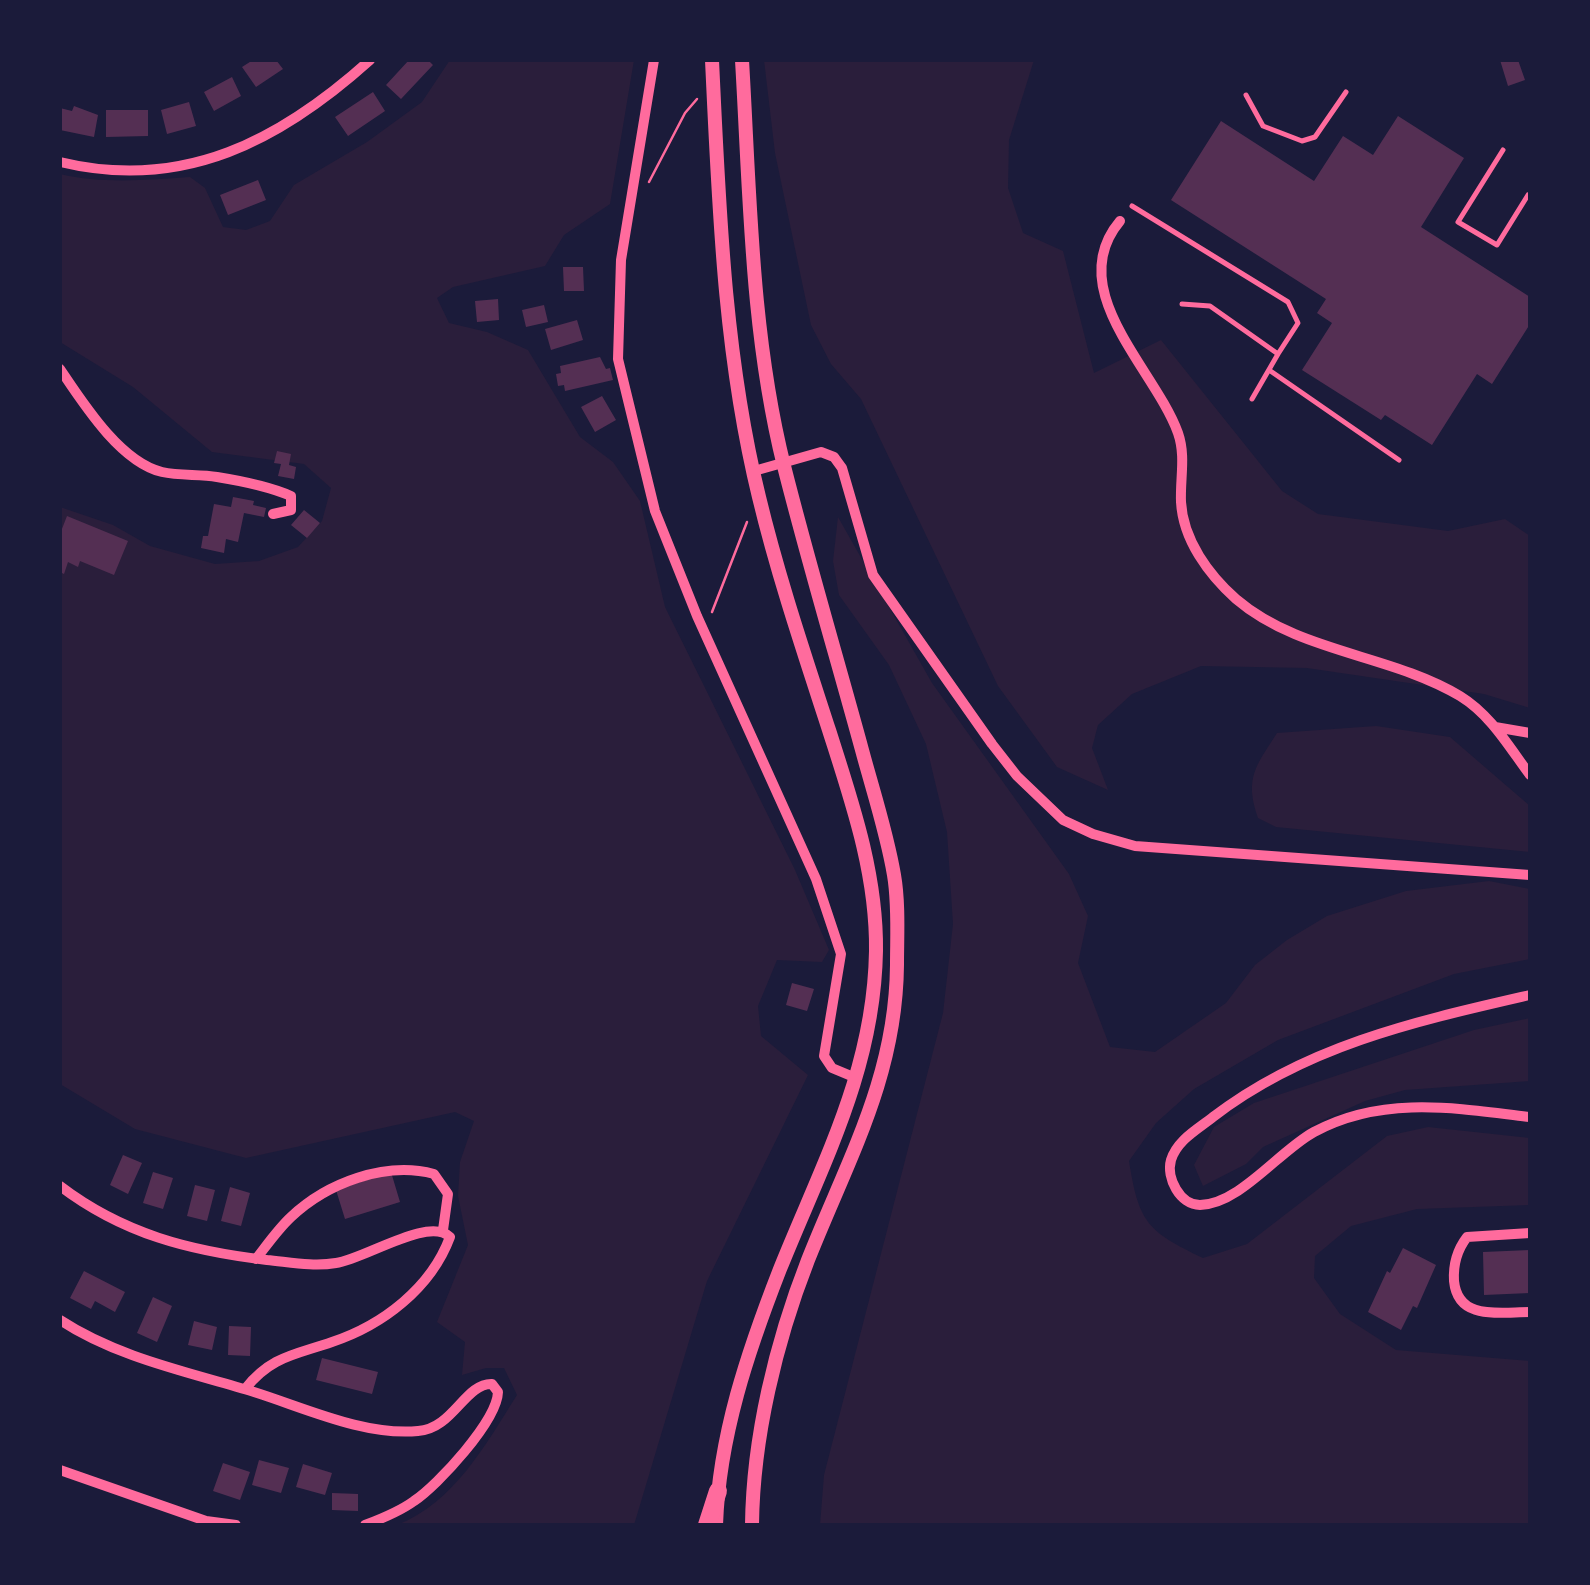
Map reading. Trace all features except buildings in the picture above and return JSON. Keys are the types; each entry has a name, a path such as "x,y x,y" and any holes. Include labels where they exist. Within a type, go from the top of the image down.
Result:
{"highway":[{"path":"707,1525 718,1491"}],"main road":[{"path":"712,60 722,269 736,380 758,495 791,613 858,819 870,874 876,956 865,1042 850,1102 780,1270 744,1372 730,1422 716,1525"},
{"path":"742,60 754,279 783,462 886,842 894,878 897,970 894,1016 877,1093 806,1263 771,1382 757,1464 752,1525"}],"street":[{"path":"60,162 111,170 186,166 224,156 267,136 334,92 370,60"},
{"path":"654,60 621,260 618,359 655,511 704,632 816,879 838,940 841,954 824,1056 832,1068 856,1078"},
{"path":"1120,221 1106,238 1099,269 1102,283 1121,334 1175,426 1183,454 1181,504 1185,525 1209,570 1238,600 1270,622 1425,678 1460,696 1496,727 1530,776"},
{"path":"60,369 105,431 138,458 160,472 217,477 274,488 292,496 290,510 273,514"},
{"path":"754,471 821,452 834,457 842,468 866,559 888,600 992,744 1063,820 1135,846 1530,875"},
{"path":"1496,727 1530,732"},
{"path":"1530,995 1428,1017 1355,1041 1279,1075 1229,1105 1186,1138 1176,1150 1170,1172 1182,1197 1191,1204 1204,1205 1233,1195 1314,1132 1375,1110 1410,1106 1530,1117"},
{"path":"256,1259 289,1218 325,1190 364,1176 412,1168 434,1174 448,1194 444,1230"},
{"path":"60,1186 137,1230 204,1253 335,1264 370,1254 429,1228 444,1230 450,1237 441,1261 426,1281 398,1306 334,1342 286,1355 257,1373 245,1389"},
{"path":"1530,1233 1467,1237 1458,1249 1454,1277 1457,1300 1466,1308 1481,1312 1530,1312"},
{"path":"60,1320 155,1363 363,1426 414,1432 438,1426 476,1389 492,1384 498,1392 492,1414 430,1488 397,1511 364,1525"},
{"path":"60,1470 206,1520 236,1525"}],"lane":[{"path":"1246,95 1263,126 1302,140 1316,137 1346,92"},
{"path":"1503,150 1458,222 1497,245 1528,194"},
{"path":"1132,206 1288,302 1298,322 1252,399"},
{"path":"1182,304 1210,306 1278,354"},
{"path":"1269,370 1399,460"}],"path":[{"path":"631,208 644,192 685,114 713,81"},
{"path":"704,632 758,495"}],"shaded area":[{"path":"450,60 634,60 610,204 564,235 545,266 453,287 437,298 449,323 487,332 528,350 580,437 613,462 640,501 665,607 795,870 829,950 822,962 777,960 758,1006 761,1036 808,1075 707,1281 634,1525 397,1525 417,1515 452,1487 517,1395 504,1368 462,1375 465,1342 437,1322 468,1245 458,1196 460,1162 474,1121 455,1112 246,1158 135,1129 60,1084 60,507 113,525 150,546 215,564 259,561 298,547 322,521 331,488 304,464 212,452 133,387 60,342 60,174 108,180 190,177 205,188 223,227 246,230 270,221 294,185 367,142 422,102"},
{"path":"764,60 1034,60 1009,140 1008,188 1023,233 1063,251 1094,373 1161,340 1282,491 1318,514 1448,531 1505,519 1530,536 1530,708 1484,694 1307,668 1201,666 1132,694 1098,725 1092,748 1108,790 1057,767 998,686 861,399 831,364 811,325 775,153"},
{"path":"838,517 932,683 1069,874 1088,916 1078,963 1110,1047 1155,1052 1226,1003 1255,965 1327,916 1406,891 1489,881 1530,889 1530,959 1454,974 1278,1040 1194,1089 1156,1123 1129,1161 1137,1199 1149,1223 1169,1240 1203,1258 1247,1244 1387,1136 1428,1127 1530,1138 1530,1205 1417,1209 1351,1226 1315,1256 1314,1278 1340,1314 1396,1350 1530,1361 1530,1525 820,1525 824,1475 943,1013 953,924 947,832 926,744 889,665 839,595 833,561"},
{"path":"1376,726 1450,737 1530,806 1530,852 1276,827 1258,818 1252,792 1254,773 1277,733"},
{"path":"1530,1018 1530,1081 1405,1090 1365,1101 1263,1147 1246,1164 1203,1186 1194,1165 1214,1127 1254,1103 1474,1030"}]}
